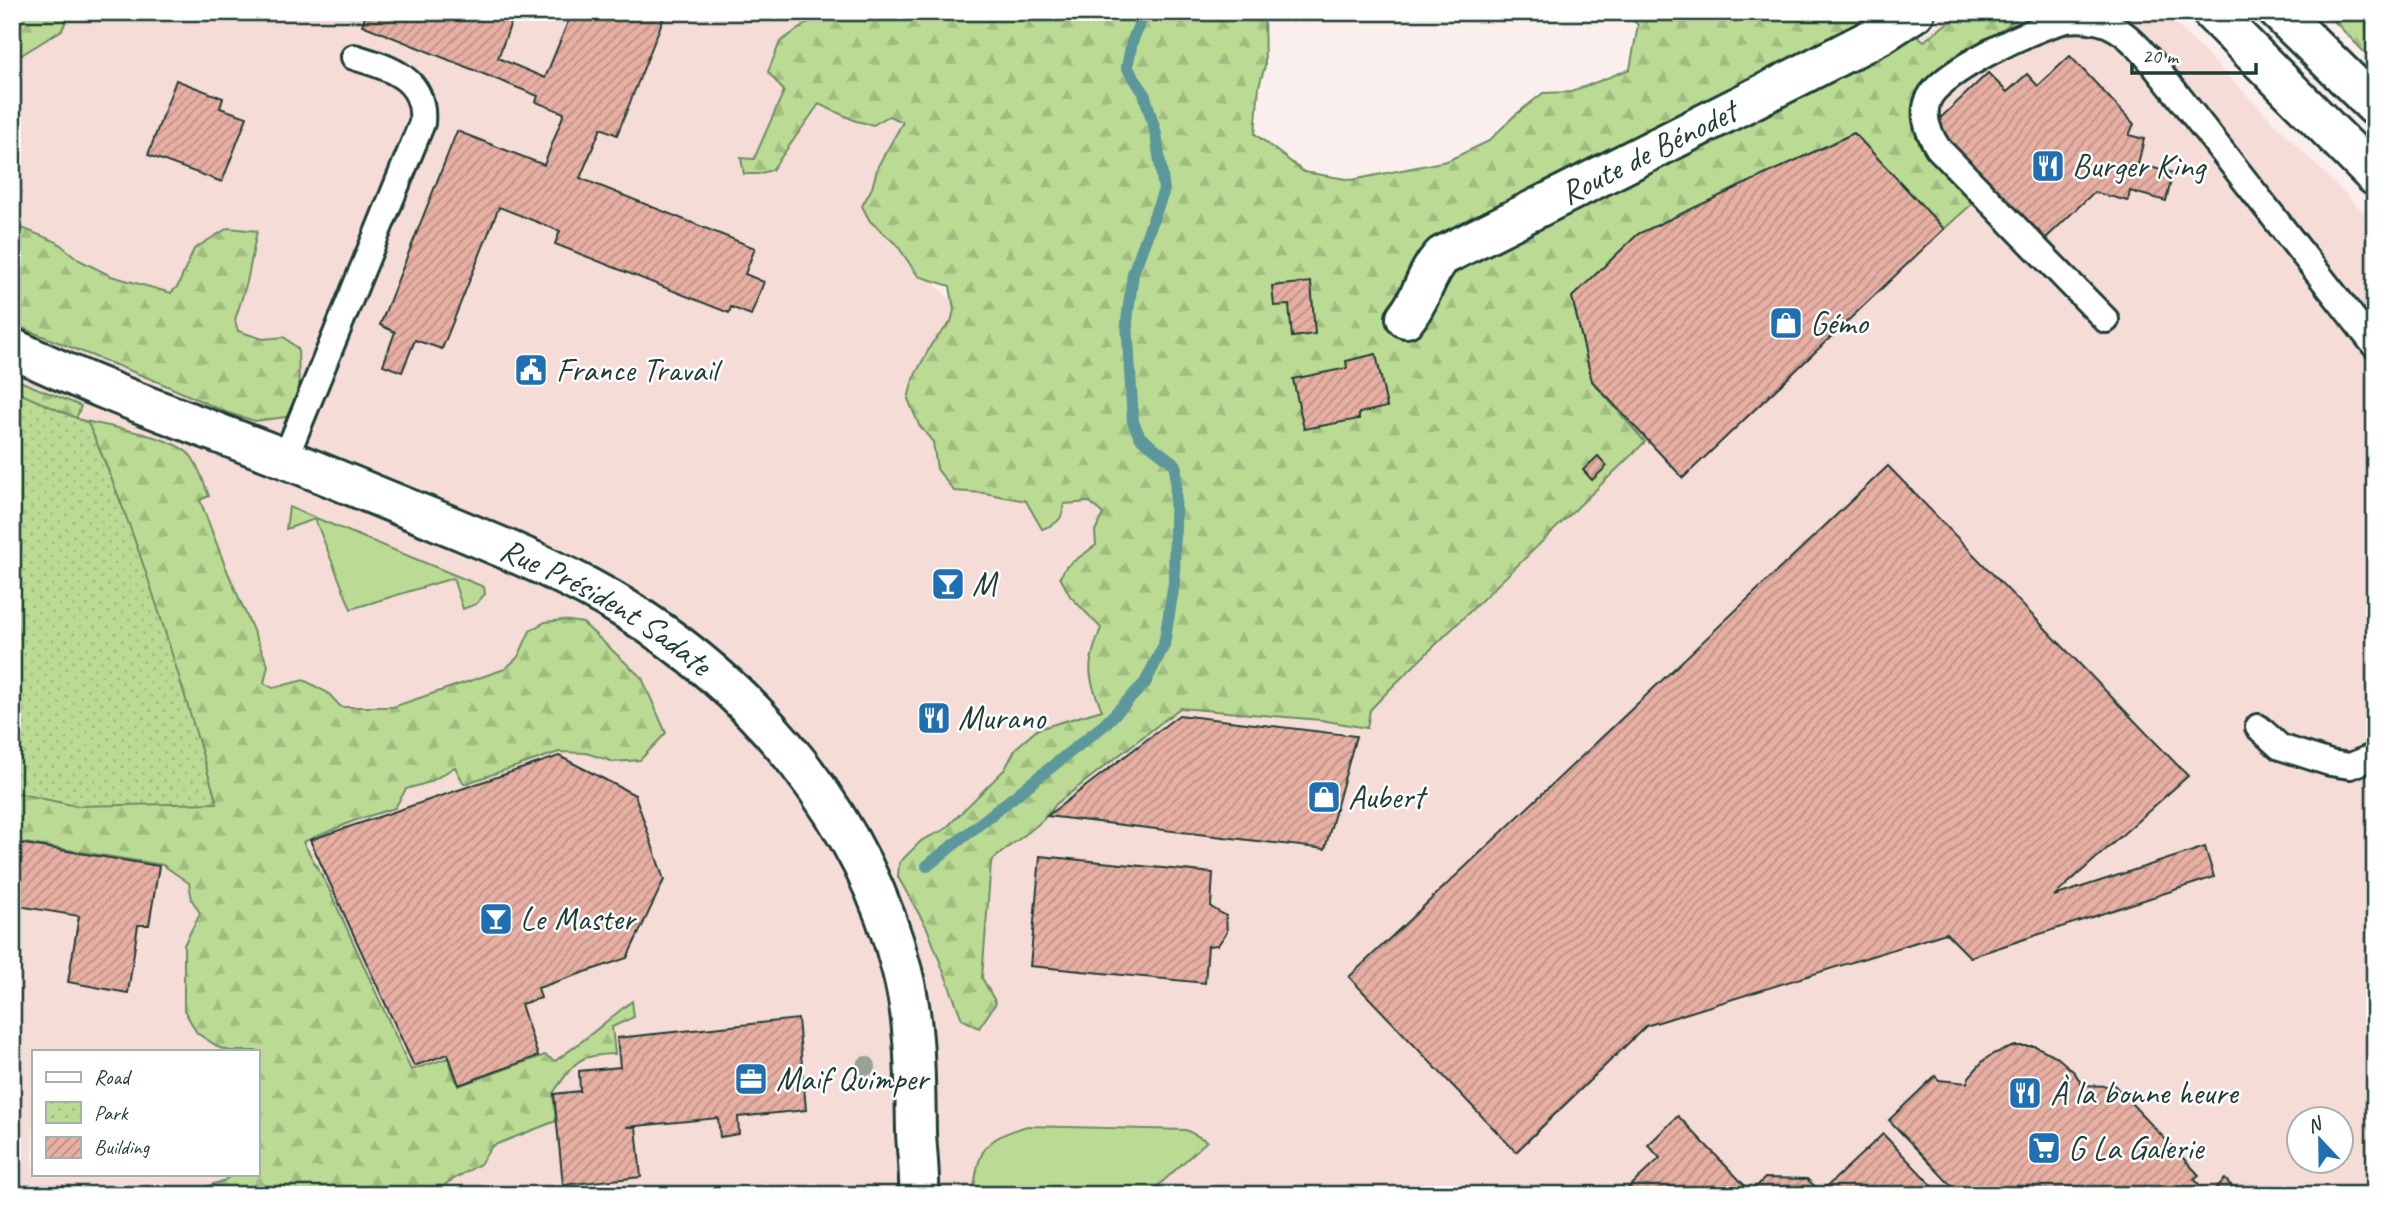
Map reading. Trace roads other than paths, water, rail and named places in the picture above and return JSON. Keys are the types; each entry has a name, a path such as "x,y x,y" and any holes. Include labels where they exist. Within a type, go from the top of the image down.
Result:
{"street":[{"name":"Route de Bénodet","path":"1406,318 1441,256 1881,34 1915,12"},
{"path":"2212,12 2375,176"},
{"path":"2279,12 2375,106"},
{"name":"Rue Président Sadate","path":"12,348 97,386 490,542 597,593 685,650 740,698 787,749 824,799 857,855 884,914 909,1001 917,1075 919,1195"},
{"name":"Rue Président Sadate","path":"900,1195 916,1133"}],"lane":[{"path":"2106,320 1938,148 1928,132 1928,100 1936,88 1955,71 2043,28 2067,20 2108,24 2139,49 2375,346"},
{"path":"285,459 422,123 423,113 412,83 400,74 354,57"},
{"path":"2258,727 2280,747 2330,764 2350,766 2375,756"}],"waterway":[{"path":"927,866 1104,725 1145,683 1164,645 1174,583 1176,465 1140,437 1133,422 1127,321 1133,273 1164,190 1156,134 1144,93 1127,67 1132,42 1144,12"}],"place":[{"name":"Burger King","path":"2048,166"},
{"name":"Gémo","path":"1786,323"},
{"name":"France Travail","path":"531,370"},
{"name":"M","path":"948,584"},
{"name":"Murano","path":"934,718"},
{"name":"Aubert","path":"1324,797"},
{"name":"Le Master","path":"496,919"},
{"name":"Maif Quimper","path":"751,1079"},
{"name":"À la bonne heure","path":"2025,1093"},
{"name":"G La Galerie","path":"2044,1148"}]}
